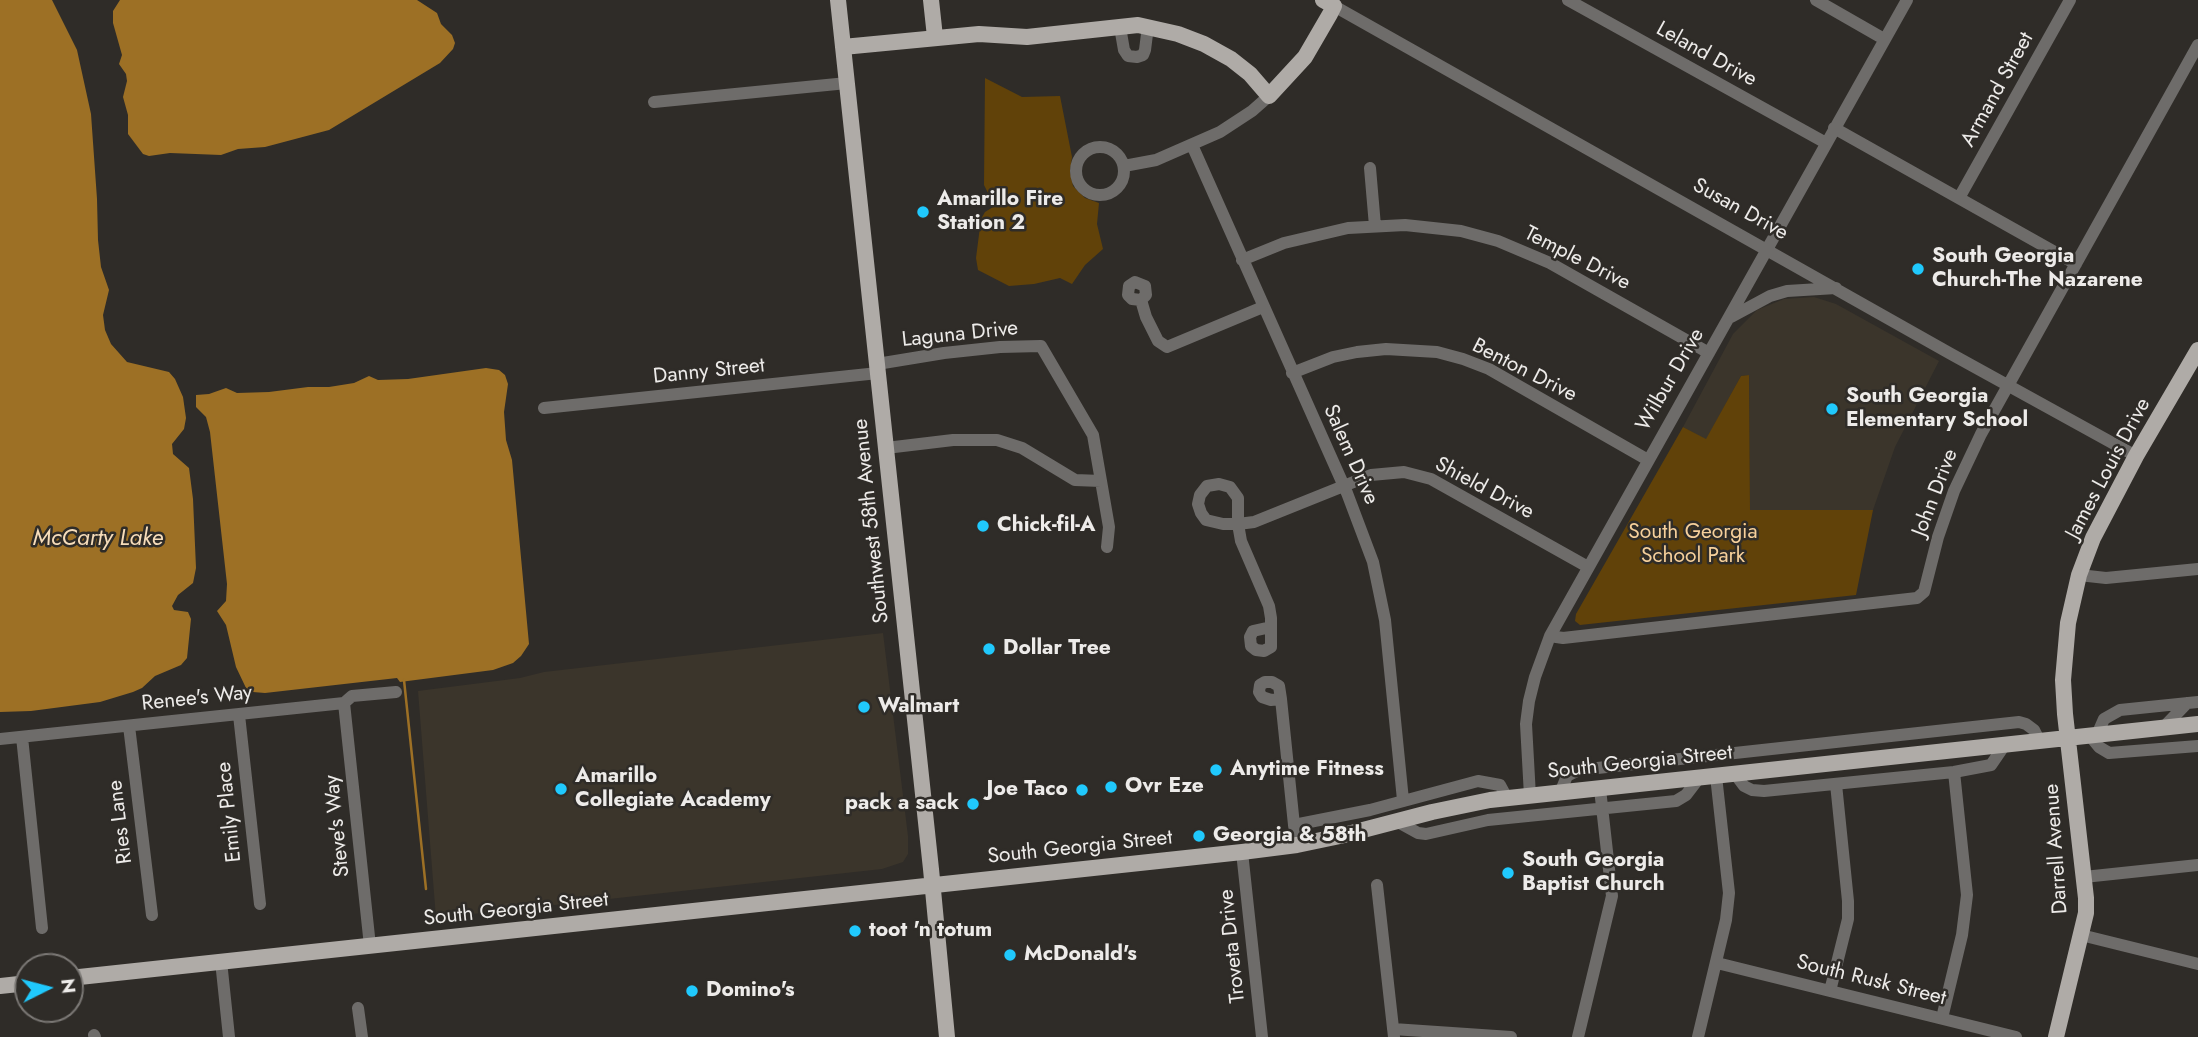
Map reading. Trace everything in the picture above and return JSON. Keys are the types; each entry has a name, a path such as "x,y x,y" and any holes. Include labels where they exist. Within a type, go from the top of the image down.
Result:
{"main road":[{"name":"Southwest 58th Avenue","path":"838,0 947,1037"},
{"path":"931,0 935,37"},
{"path":"843,47 935,37 979,34 1027,37 1148,26 1204,44 1231,59 1250,74 1269,96 1305,57 1329,3"},
{"name":"James Louis Drive","path":"2068,738 2064,655 2079,575 2093,538 2136,456 2198,350"},
{"name":"South Georgia Street","path":"84,976 1242,852 1297,845 1443,810 1507,798 2198,724"},
{"name":"Darrell Avenue","path":"2056,1037 2086,913 2068,738"}],"street":[{"name":"Leland Drive","path":"1568,0 1826,143"},
{"path":"1816,0 1884,39"},
{"name":"Wilbur Drive","path":"1530,796 1526,724 1535,677 1550,636 1907,0"},
{"name":"Armand Street","path":"1959,198 2070,0"},
{"name":"Susan Drive","path":"1329,3 2136,456"},
{"path":"1120,27 1124,50 1128,56 1137,57 1143,55 1145,50 1148,26"},
{"name":"John Drive","path":"1550,636 1563,638 1917,597 1924,592 1954,491 1980,434 2198,45"},
{"path":"654,102 846,83"},
{"path":"1124,166 1156,160 1220,132 1269,96"},
{"path":"1834,128 2076,264"},
{"name":"Salem Drive","path":"1192,145 1363,533 1385,620 1403,800"},
{"path":"1094,147 1105,147 1114,151 1124,166 1124,177 1119,186 1111,193 1096,195 1082,188 1075,169 1078,159 1085,151 1094,147"},
{"path":"1370,168 1375,226"},
{"name":"Temple Drive","path":"1242,260 1311,235 1375,226 1405,225 1461,231 1524,251 1550,263 1709,353"},
{"path":"1729,318 1770,296 1787,291 1836,288"},
{"path":"1141,300 1158,341 1167,347 1263,307"},
{"name":"Laguna Drive","path":"877,368 958,352 1041,346 1093,435 1110,527 1107,547"},
{"name":"Benton Drive","path":"1292,373 1333,357 1357,352 1386,349 1437,352 1489,369 1648,460"},
{"name":"Danny Street","path":"544,408 877,368"},
{"path":"886,448 953,440 997,440 1022,448 1075,480 1101,481"},
{"name":"Shield Drive","path":"1271,627 1269,606 1241,541 1238,524 1254,522 1371,475 1404,472 1431,479 1587,568"},
{"path":"2079,575 2106,578 2198,569"},
{"name":"Renee's Way","path":"0,740 344,703 352,696 396,692"},
{"path":"1280,699 1297,845"},
{"name":"Steve's Way","path":"344,703 370,946"},
{"path":"2163,728 2192,703"},
{"path":"2192,703 2113,713 2104,719 2094,735 2099,747 2109,752 2198,746"},
{"name":"Emily Place","path":"239,715 260,904"},
{"path":"1560,793 1567,776 1579,770 2019,722 2034,730 2040,742"},
{"name":"Ries Lane","path":"130,726 152,915"},
{"path":"22,737 42,928"},
{"path":"1735,774 1744,786 1764,792 1954,772 1991,765 2004,746"},
{"path":"1942,1018 1962,935 1967,895 1954,772"},
{"path":"1698,1037 1726,920 1728,893 1716,776"},
{"path":"1398,822 1418,833 1426,834 1488,820 1676,801 1686,795 1699,778"},
{"path":"1294,825 1338,817 1479,781 1500,785 1507,798"},
{"path":"1829,990 1848,919 1836,784"},
{"path":"1578,1037 1612,896 1600,789"},
{"name":"Troveta Drive","path":"1242,852 1262,1037"},
{"path":"2084,877 2198,865"},
{"path":"1377,885 1394,1033 1511,1037"},
{"path":"2081,934 2198,964"},
{"path":"221,961 229,1037"},
{"name":"South Rusk Street","path":"1717,963 2015,1037"},
{"path":"358,1008 362,1037"}],"shaded area":[{"name":"South Georgia Elementary School","path":"1814,297 1836,304 1939,361 1895,447 1873,510 1750,510 1749,375 1741,376 1706,440 1683,427 1733,334 1757,310 1784,299"},
{"path":"883,633 908,836 908,854 903,862 882,869 436,918 418,691 520,678 544,672"}],"green space":[{"path":"985,78 1022,97 1060,96 1072,157 1070,171 1073,186 1085,198 1099,203 1097,224 1103,249 1085,265 1072,284 1060,278 1009,286 978,270 976,258 981,219 985,212 993,207 984,185"},
{"name":"South Georgia School Park","path":"1749,375 1750,510 1873,510 1856,595 1580,625 1575,621 1576,614 1683,427 1706,439 1741,376"}],"water":[{"name":"McCarty Lake","path":"0,0 52,0 77,50 91,114 98,240 101,267 109,290 103,315 105,330 111,344 127,362 169,372 183,397 186,418 184,429 172,444 173,454 189,468 196,568 193,583 178,595 172,606 174,610 188,612 191,619 187,658 181,665 155,676 142,688 100,702 0,712"},
{"path":"120,0 417,0 437,13 441,24 452,35 455,43 440,63 329,130 265,147 238,149 221,155 170,153 149,156 143,154 128,134 128,115 123,97 127,81 119,64 122,55 113,23 113,11"},
{"name":"McCarty Lake","path":"486,368 499,370 505,375 508,384 504,412 506,440 512,460 529,644 521,656 513,663 493,670 400,682 397,678 265,693 246,688 236,667 226,625 217,611 226,601 227,584 210,432 206,417 196,407 196,395 226,388 237,393 329,387 354,383 369,376 378,380 408,379"}],"waterway":[{"path":"404,680 426,889"}],"place":[{"name":"Amarillo Fire Station 2","path":"923,212"},
{"name":"South Georgia Church-The Nazarene","path":"1918,269"},
{"name":"South Georgia Elementary School","path":"1832,409"},
{"name":"Chick-fil-A","path":"983,526"},
{"name":"Dollar Tree","path":"989,649"},
{"name":"Walmart","path":"864,707"},
{"name":"Anytime Fitness","path":"1216,770"},
{"name":"Ovr Eze","path":"1111,787"},
{"name":"Amarillo Collegiate Academy","path":"561,789"},
{"name":"Joe Taco","path":"1082,790"},
{"name":"pack a sack","path":"973,804"},
{"name":"Georgia & 58th","path":"1199,836"},
{"name":"South Georgia Baptist Church","path":"1508,873"},
{"name":"toot 'n totum","path":"855,931"},
{"name":"McDonald's","path":"1010,955"},
{"name":"Domino's","path":"692,991"}]}
